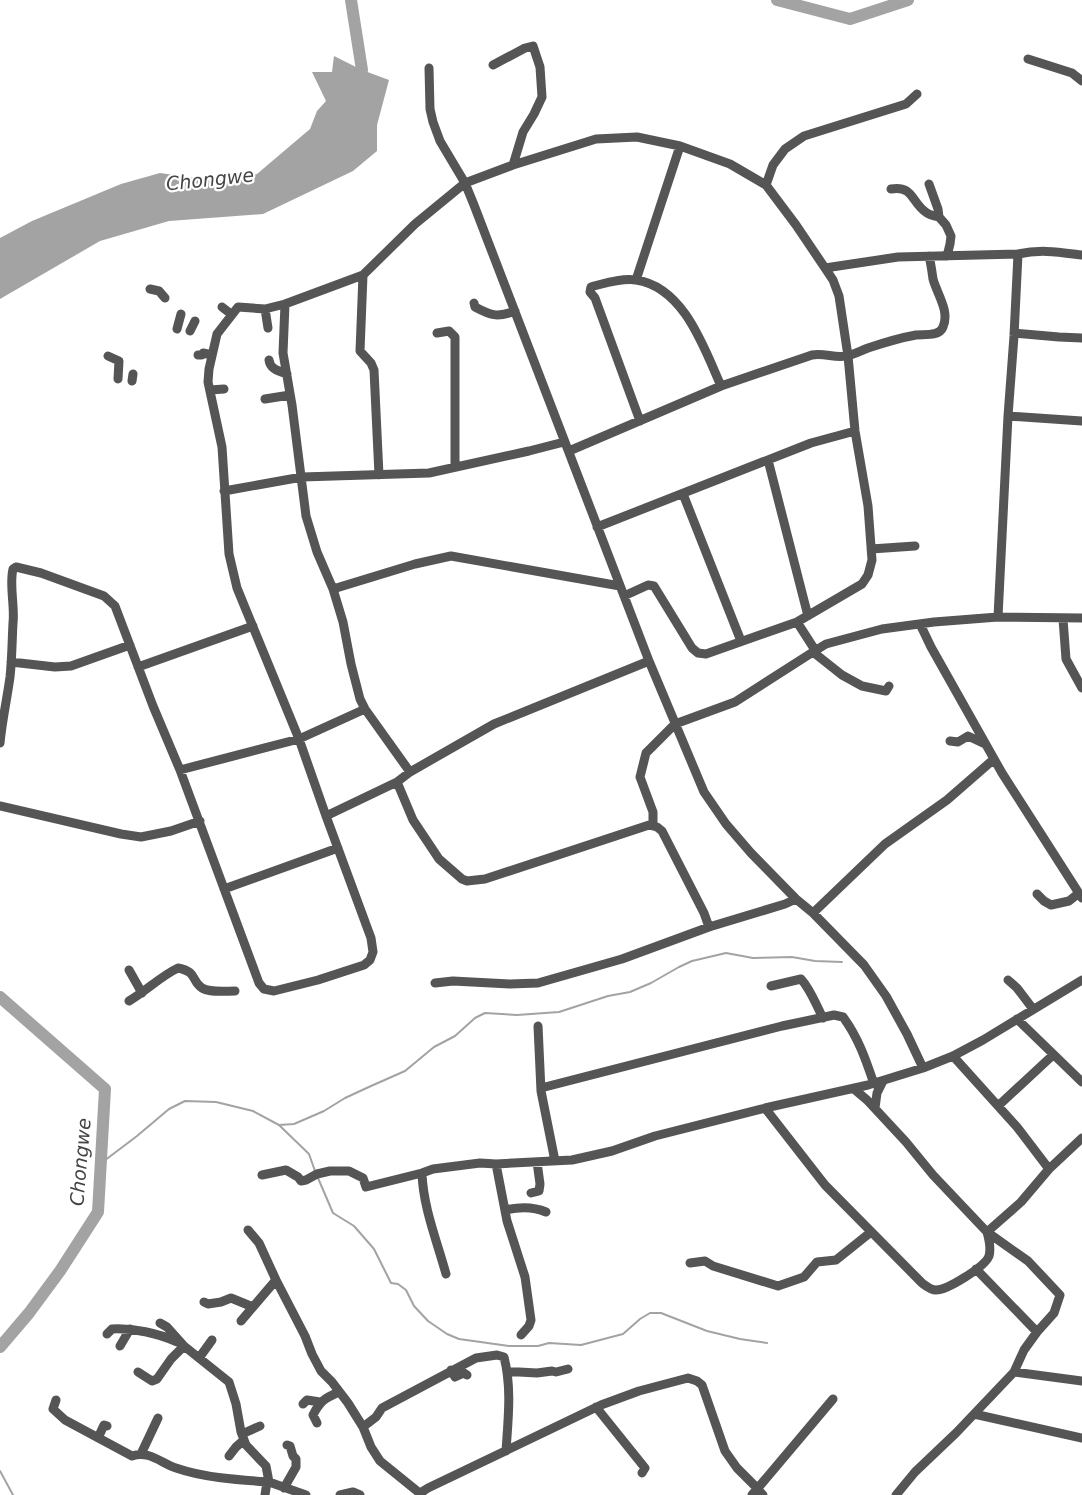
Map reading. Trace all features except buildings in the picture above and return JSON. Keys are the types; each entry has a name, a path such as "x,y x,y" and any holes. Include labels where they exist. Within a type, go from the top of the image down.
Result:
{"street":[{"path":"493,65 525,48 533,46 540,67 542,97 523,132 513,165"},
{"path":"1028,59 1072,73 1082,81"},
{"path":"429,68 432,122 440,141 465,183 649,661 704,792 726,824 751,853 864,965 886,996 923,1068"},
{"path":"766,185 773,165 785,149 804,136 906,104 917,94"},
{"path":"0,743 3,701 10,679 14,621 13,569 16,567 41,573 104,596 115,606 200,821 258,983 264,989 274,991 297,986 364,965 370,960 373,952 371,938 299,739 237,588 229,554 222,447 208,382 217,334 238,307 265,309 285,304 363,275 414,224 465,183 513,165 596,139 637,137 680,146 730,164 766,185 833,280 838,296 848,356 855,430 868,506 872,560 869,572 862,584 808,616 797,622 706,654 698,653 688,643 654,586 648,584 624,596"},
{"path":"636,280 680,146"},
{"path":"929,184 939,217"},
{"path":"891,189 899,188 910,191 919,206 928,213 939,217 946,225 951,236 946,256"},
{"path":"825,268 898,258 1018,254 1034,250 1082,255"},
{"path":"998,617 1018,254"},
{"path":"569,451 721,386 812,355 848,356 899,339 941,331 944,326 945,314 934,280 929,256"},
{"path":"363,275 360,351 371,363 374,370 379,475"},
{"path":"640,421 595,298 590,292 591,287 624,280 636,280 658,287 668,294 686,315 697,333 721,386"},
{"path":"150,289 166,296 166,308"},
{"path":"474,303 475,307 490,315 507,314 515,311"},
{"path":"285,304 283,353 306,516 343,622 360,699 365,709 410,772"},
{"path":"222,307 231,314"},
{"path":"265,309 268,328"},
{"path":"177,329 181,314"},
{"path":"190,331 195,321"},
{"path":"437,333 449,332 455,337 454,468"},
{"path":"1014,332 1082,338"},
{"path":"198,355 203,353 212,355"},
{"path":"108,356 119,361 118,378"},
{"path":"269,360 269,364 276,371 287,374"},
{"path":"210,390 224,389"},
{"path":"265,399 290,395"},
{"path":"1008,416 1082,421"},
{"path":"597,527 812,443 855,430"},
{"path":"224,491 302,477 429,473 564,442"},
{"path":"768,460 808,616"},
{"path":"683,494 741,641"},
{"path":"871,550 915,546"},
{"path":"333,589 415,564 451,556 620,586"},
{"path":"653,826 653,812 640,777 646,753 675,724 735,702 826,644 882,628 934,622 998,617 1082,618"},
{"path":"1063,619 1066,659 1082,688"},
{"path":"797,622 814,651 842,675 862,686 886,691 888,686"},
{"path":"920,624 930,646 994,759 1080,890 1069,901 1051,905 1044,902 1037,894"},
{"path":"138,667 253,626"},
{"path":"11,662 55,667 71,666 130,645"},
{"path":"326,816 397,782 410,772 494,724 649,661"},
{"path":"180,770 299,739 365,709"},
{"path":"950,740 958,742 968,736 986,744"},
{"path":"813,913 885,844 947,800 994,759"},
{"path":"397,782 413,820 439,859 462,879 467,881 485,879 653,826 662,831 704,913 709,927"},
{"path":"0,806 141,837 200,821"},
{"path":"224,889 338,848"},
{"path":"435,983 453,981 510,984 538,982 622,959 709,927 796,899"},
{"path":"129,1001 169,972 178,968 190,972 200,987 207,990 235,991"},
{"path":"129,970 142,993"},
{"path":"771,986 801,979 806,984 823,1018"},
{"path":"1008,980 1017,988 1033,1009"},
{"path":"262,1175 286,1170 301,1181 326,1171 349,1172 363,1178 366,1187 433,1170 480,1163 496,1164 572,1160 612,1151 656,1136 765,1108 854,1089 923,1068 953,1056 983,1040 1082,980"},
{"path":"541,1088 740,1036 834,1016 843,1017 850,1027 879,1082 875,1108"},
{"path":"1017,1019 1082,1082"},
{"path":"538,1026 541,1088 555,1161"},
{"path":"998,1106 1053,1055"},
{"path":"953,1056 1017,1128 1049,1169"},
{"path":"854,1089 875,1108 906,1142 932,1175 987,1232 1028,1261 1060,1295 1054,1314 1037,1332 1024,1350 1014,1372 956,1433 915,1472 897,1495"},
{"path":"765,1108 825,1184 922,1284 934,1290 944,1289 985,1262 989,1256 987,1232"},
{"path":"987,1232 1021,1202 1049,1169 1082,1138"},
{"path":"531,1193 539,1191 537,1162"},
{"path":"496,1164 505,1210 524,1277 531,1320 521,1336"},
{"path":"422,1173 422,1186 426,1206 446,1274"},
{"path":"505,1210 520,1207 539,1209 546,1212"},
{"path":"248,1230 259,1243 321,1371 339,1392 363,1427 371,1447 380,1461 421,1494 428,1488 596,1407 639,1391 688,1378 697,1380 702,1385 725,1451 757,1493 833,1399"},
{"path":"690,1263 705,1261 713,1266 778,1286 804,1277 817,1262 836,1260 871,1232"},
{"path":"976,1269 1037,1332"},
{"path":"241,1321 276,1280"},
{"path":"204,1302 208,1304 221,1302 230,1298 252,1308"},
{"path":"160,1323 183,1345 229,1382 246,1444 266,1466 268,1482 265,1495"},
{"path":"107,1334 112,1329 130,1329 172,1339 183,1345"},
{"path":"120,1346 130,1329"},
{"path":"199,1358 212,1340"},
{"path":"138,1372 152,1381 157,1379 183,1345"},
{"path":"363,1427 376,1417 382,1408 452,1370 476,1358 497,1355 504,1357 508,1372 509,1408 506,1451"},
{"path":"508,1372 537,1373 568,1369"},
{"path":"452,1370 455,1377 464,1373 467,1375"},
{"path":"1014,1372 1082,1381"},
{"path":"317,1423 313,1415 320,1402 339,1392"},
{"path":"56,1400 53,1409 65,1420 132,1456 150,1455 174,1468 192,1473 268,1482 306,1495"},
{"path":"303,1404 307,1400 320,1402"},
{"path":"596,1407 645,1468 642,1473"},
{"path":"974,1414 1082,1438"},
{"path":"142,1454 158,1418"},
{"path":"98,1438 104,1425 107,1426"},
{"path":"230,1456 243,1437 260,1426"},
{"path":"284,1488 296,1467 296,1459 290,1446 287,1446"},
{"path":"340,1495 353,1492 360,1495"}],"shaded area":[{"path":"334,56 362,70 389,80 377,125 377,151 353,171 263,214 169,221 100,241 0,299 0,238 32,221 121,184 160,173 217,181 257,174 310,129 317,111 326,101 312,72 332,72"}],"waterway":[{"name":"Chongwe","path":"351,0 362,70 356,86"},
{"name":"Chongwe","path":"777,0 850,19 908,0"},
{"path":"279,1125 294,1124 405,1071 434,1047 455,1036 475,1018 485,1013 517,1015 559,1012 608,996 630,992 692,961 726,953 753,958 792,957 815,961 842,962"},
{"name":"Chongwe","path":"0,997 105,1089 98,1212 60,1271 29,1313 0,1347"},
{"path":"100,1164 169,1109 185,1101 216,1102 253,1111 279,1125 309,1154 315,1171"},
{"path":"318,1178 333,1213 354,1226 374,1249 391,1283 398,1284 406,1290 414,1306 428,1321 447,1334 459,1339 509,1346 538,1346 549,1343 581,1345 623,1334 650,1313 661,1313 707,1331 767,1343"},
{"path":"0,1471 13,1495"}]}
